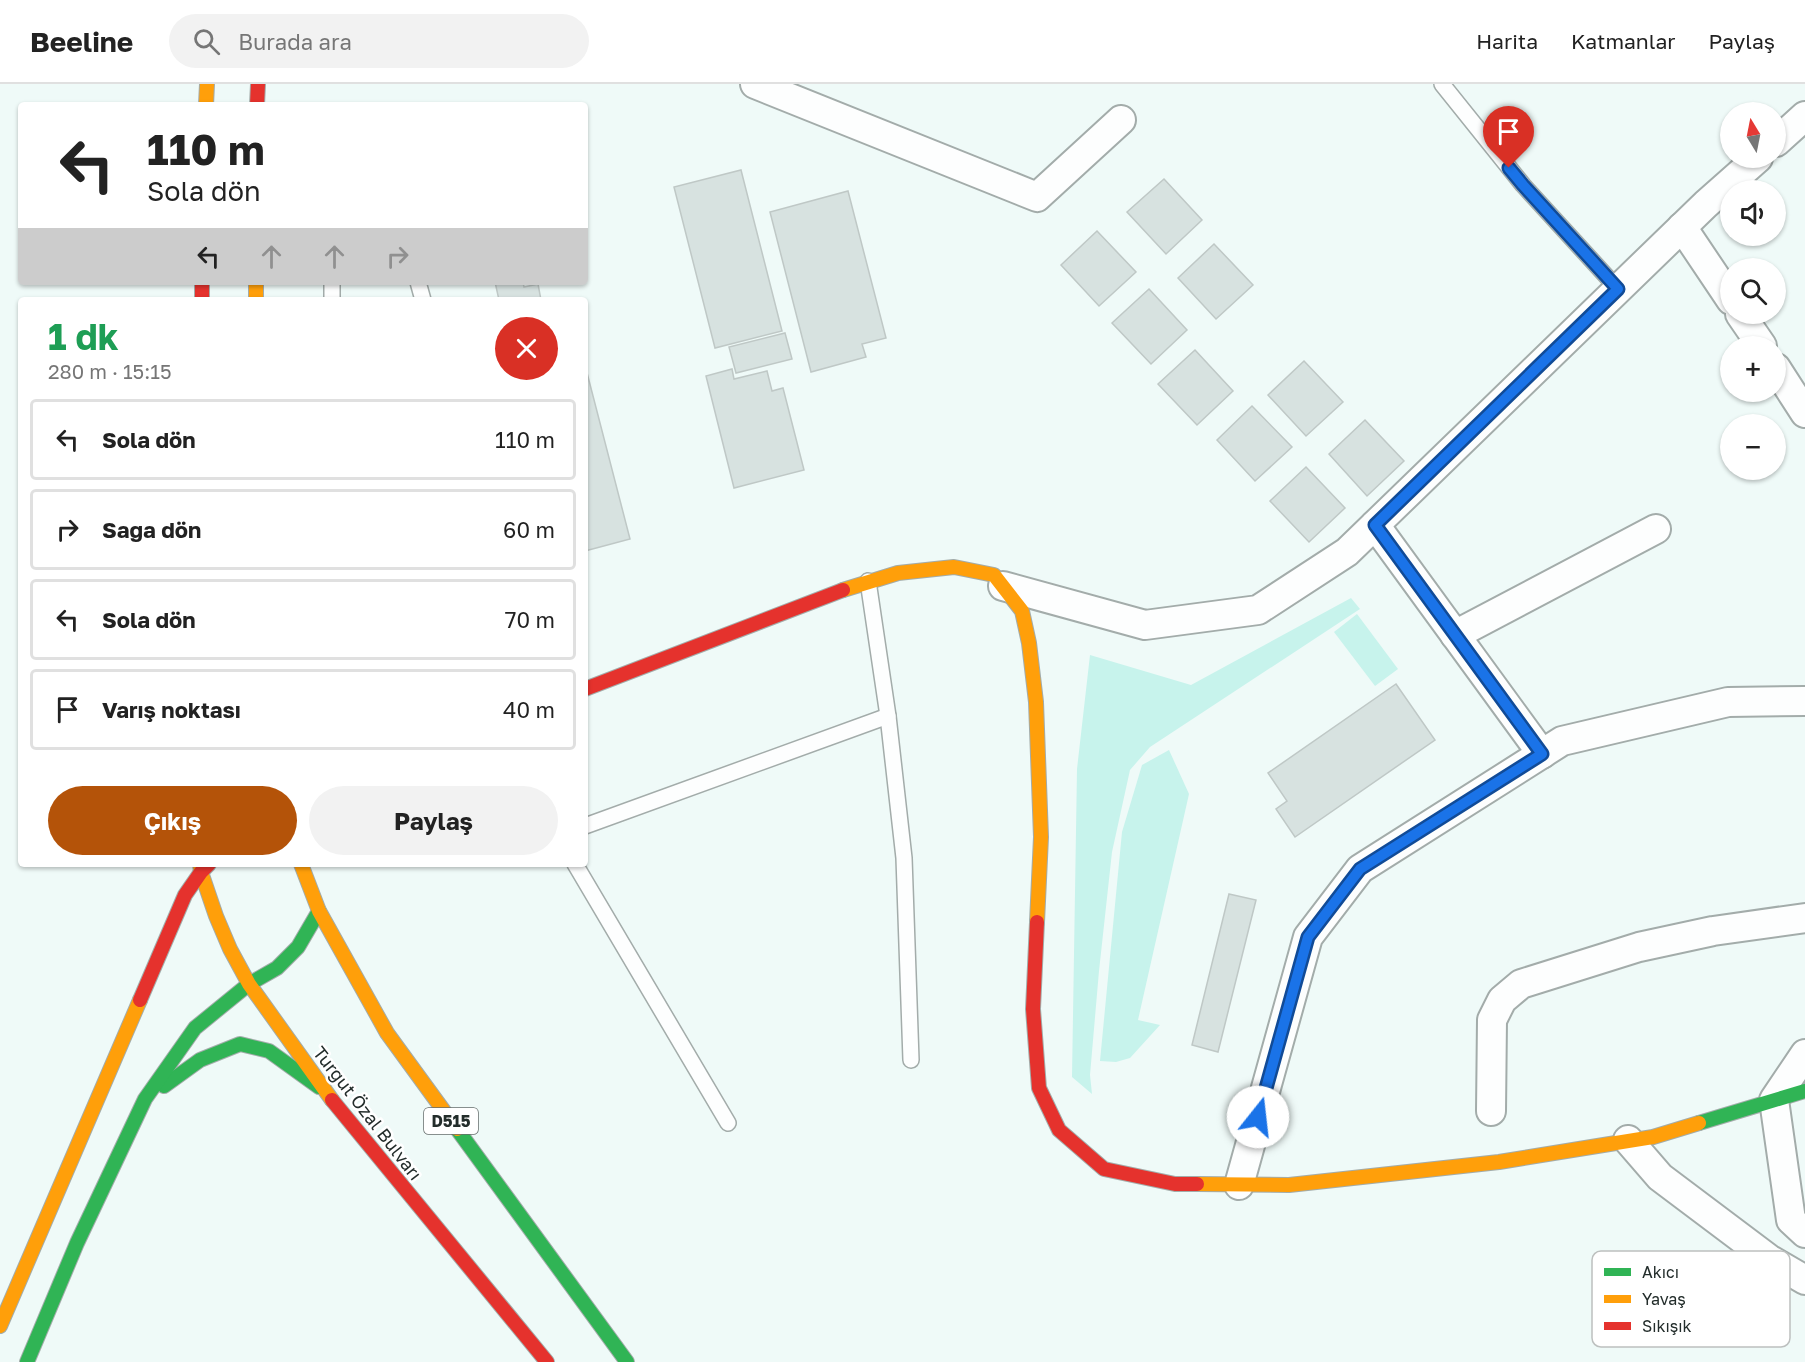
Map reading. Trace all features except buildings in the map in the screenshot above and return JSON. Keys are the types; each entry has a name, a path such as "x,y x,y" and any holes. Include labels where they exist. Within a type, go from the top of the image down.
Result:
{"main road":[{"path":"207,84 207,102"},
{"path":"257,102 258,84"},
{"path":"588,688 868,581 898,573 954,567 994,576 1022,611 1029,643 1036,702 1041,837 1033,1009 1039,1088 1059,1130 1104,1168 1175,1184 1289,1185 1488,1163 1653,1137 1805,1091"},
{"path":"0,1326 185,895 203,867"},
{"name":"Turgut Özal Bulvarı","path":"203,867 230,949 249,984 324,1091 547,1362"},
{"name":"D515","path":"302,867 318,911 387,1033 627,1362"},
{"path":"162,952 179,883"},
{"path":"27,1362 77,1243 145,1099 195,1028 249,984 277,968 298,947 318,911"},
{"path":"145,1099 200,1060 240,1044 269,1051 324,1091"}],"street":[{"path":"755,84 1038,197 1121,120"},
{"path":"1786,133 1805,116"},
{"path":"1003,586 1145,625 1258,610 1347,552 1682,227 1747,168"},
{"path":"1682,227 1720,284"},
{"path":"1786,384 1805,413"},
{"path":"1375,525 1542,754"},
{"path":"1455,635 1656,529"},
{"path":"1239,1185 1308,937 1360,869 1562,741 1728,702 1805,701"},
{"path":"1491,1111 1492,1020 1502,1000 1521,984 1639,947 1713,931 1805,918"},
{"path":"1805,1054 1774,1100 1791,1220 1805,1233"},
{"path":"1628,1140 1660,1177 1758,1251"},
{"path":"1790,1271 1805,1280"}],"lane":[{"path":"1442,84 1523,185 1618,289"},
{"path":"868,581 888,716 904,858 911,1060"},
{"path":"588,825 888,716"},
{"path":"577,867 728,1123"}],"shaded area":[{"path":"1351,598 1360,609 1150,747 1130,770 1112,852 1090,1075 1092,1094 1072,1077 1077,769 1090,655 1191,685"},
{"path":"1357,614 1398,669 1375,686 1334,632"},
{"path":"1169,750 1189,794 1138,1020 1160,1025 1130,1058 1116,1062 1100,1061 1122,832 1142,765"}],"traffic: fast":[{"path":"27,1362 77,1243 145,1099 195,1028 249,984 277,968 298,947 319,911"},
{"path":"164,1086 200,1060 240,1044 269,1051 319,1087"},
{"path":"1699,1123 1805,1091"},
{"path":"457,1129 627,1362"}],"traffic: slow":[{"path":"206,102 207,84"},
{"path":"256,285 256,297"},
{"path":"843,590 898,573 954,567 994,575 1022,611 1029,643 1036,702 1041,837 1037,922"},
{"path":"200,867 216,916 230,949 249,984 332,1100"},
{"path":"302,867 319,911 387,1033 457,1129"},
{"path":"0,1326 140,1000"},
{"path":"1197,1184 1289,1185 1499,1162 1653,1137 1699,1123"}],"traffic: jam":[{"path":"257,102 258,84"},
{"path":"202,285 202,297"},
{"path":"588,688 843,590"},
{"path":"140,1000 185,895 206,867"},
{"path":"1037,922 1033,1009 1039,1088 1059,1130 1104,1169 1175,1184 1197,1184"},
{"path":"332,1100 547,1362"}],"route":[{"path":"1258,1117 1308,937 1360,869 1542,754 1375,525 1618,289 1509,168"}]}
